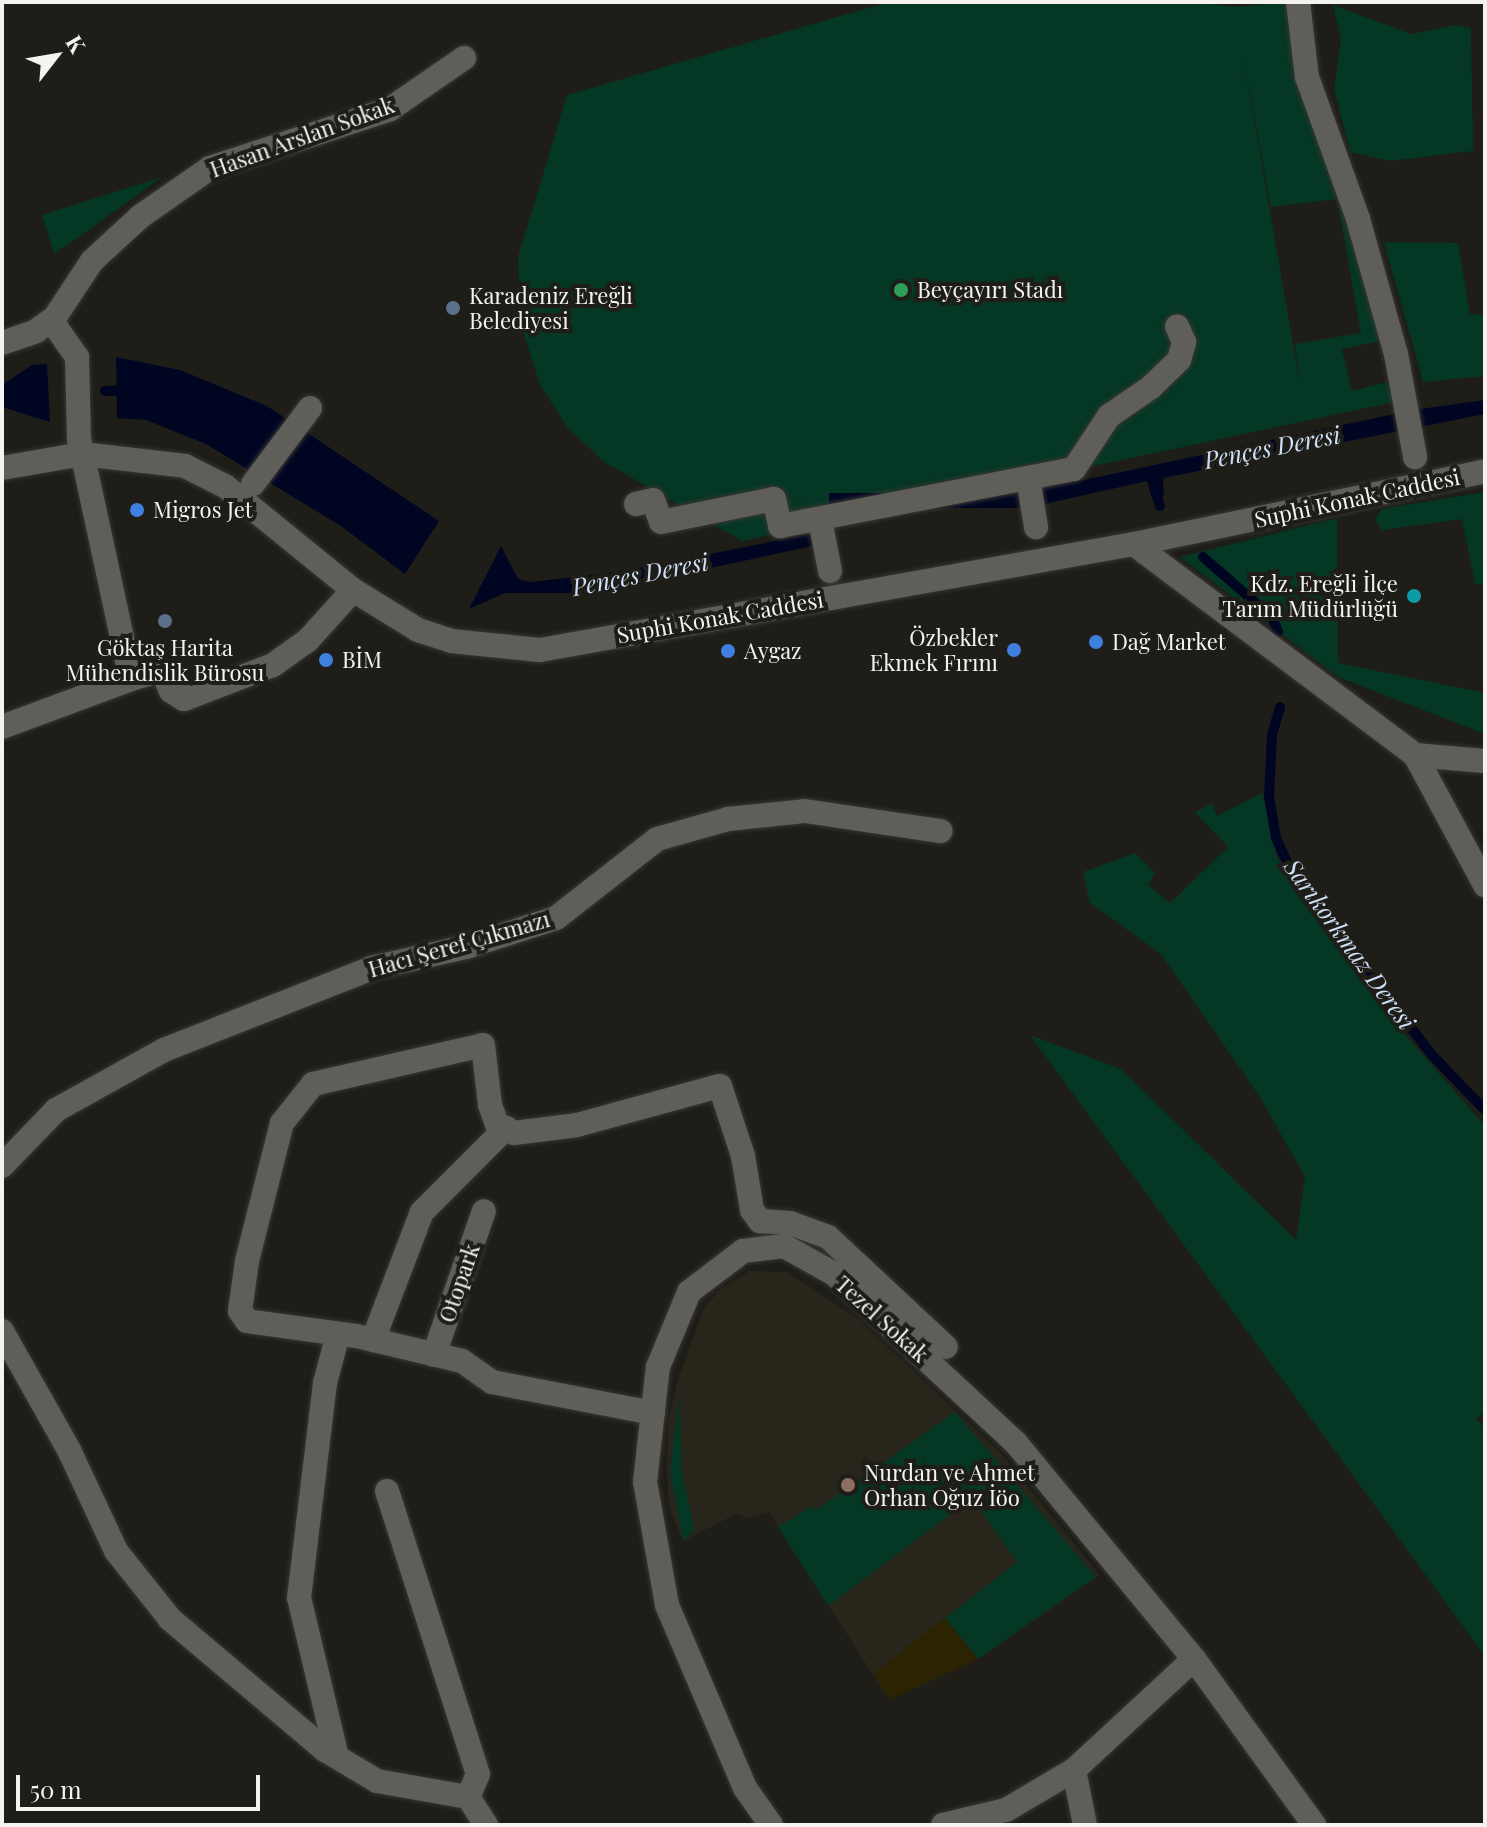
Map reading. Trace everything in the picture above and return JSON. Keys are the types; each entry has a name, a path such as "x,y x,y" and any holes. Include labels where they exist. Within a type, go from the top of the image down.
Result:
{"street":[{"path":"1298,2 1314,104 1358,219 1403,391 1415,457"},
{"name":"Hasan Arslan Sokak","path":"51,320 92,261 141,216 210,168 390,109 464,58"},
{"path":"2,343 51,320 77,357 82,454 131,679"},
{"path":"636,504 653,500 661,522 774,499 780,526 1074,469 1085,458 1092,435 1109,416 1151,387 1179,360 1184,342 1177,326"},
{"path":"253,484 310,408"},
{"name":"Suphi Konak Caddesi","path":"2,468 82,454 185,466 225,486 353,590 418,630 451,641 540,650 1134,544 1485,471"},
{"path":"1028,478 1036,527"},
{"path":"820,520 830,571"},
{"path":"1134,544 1415,755 1485,885"},
{"path":"2,727 162,670 171,691 184,699 273,665 308,640 353,590"},
{"path":"1415,755 1485,761"},
{"name":"Hacı Şeref Çıkmazı","path":"2,1166 56,1110 164,1050 372,968 466,947 556,918 657,839 728,819 805,811 941,831"},
{"path":"653,1413 492,1382 462,1361 373,1340 247,1321 240,1311 282,1123 313,1084 345,1074 483,1045 490,1105 497,1124 514,1133 577,1125 720,1086 743,1156 752,1210 760,1221 790,1223 828,1237 946,1347"},
{"path":"373,1340 422,1212 506,1128"},
{"name":"Otopark","path":"434,1355 484,1211"},
{"name":"Tezel Sokak","path":"771,1825 745,1788 667,1605 645,1482 658,1367 689,1292 743,1251 784,1246 834,1274 1015,1442 1194,1659 1314,1825"},
{"path":"3,1330 69,1450 116,1551 170,1619 233,1676 337,1757 377,1781 468,1797 486,1825"},
{"path":"337,1757 299,1598 325,1383 338,1334"},
{"path":"387,1491 478,1774 468,1797"},
{"path":"943,1825 1006,1810 1074,1770 1194,1659"},
{"path":"1074,1770 1085,1825"}],"shaded area":[{"name":"Nurdan ve Ahmet Orhan Oğuz İöo","path":"749,1271 787,1272 858,1319 997,1449 1100,1575 978,1659 889,1700 769,1512 746,1518 738,1513 683,1541 669,1507 667,1469 668,1422 677,1383 703,1310 718,1291"}],"green space":[{"name":"Beyçayırı Stadı","path":"889,2 1191,2 1235,7 1289,2 1298,90 1336,189 1380,341 1342,349 1352,391 1391,381 1394,402 742,541 604,462 568,428 540,385 520,322 518,257 567,95","holes":["1241,45 1271,207 1337,199 1361,333 1295,344 1300,384"]},
{"path":"1333,5 1411,34 1455,25 1471,28 1473,151 1390,161 1350,152 1334,89 1341,39"},
{"path":"162,177 85,233 54,254 42,215"},
{"path":"1384,242 1458,243 1470,314 1485,315 1485,376 1423,382"},
{"path":"1485,492 1485,584 1475,584 1462,519 1382,530 1375,520 1382,509"},
{"path":"1337,518 1338,663 1485,693 1485,734 1338,677 1180,557"},
{"path":"1262,793 1276,855 1298,896 1381,1007 1485,1126 1485,1412 1476,1419 1485,1427 1485,1656 1030,1035 1121,1069 1296,1240 1305,1177 1260,1097 1161,954 1090,903 1083,872 1135,853 1155,873 1148,885 1170,903 1228,847 1195,812 1212,803 1217,816"},
{"path":"679,1394 682,1470 694,1529 683,1541 670,1473"},
{"path":"955,1412 1096,1577 978,1659 945,1618 1017,1562 972,1498 828,1606 778,1527 812,1506 816,1510"}],"sand":[{"path":"945,1618 978,1659 889,1700 874,1673"}],"water":[{"path":"116,357 180,370 267,406 439,521 405,574 341,526 206,444 146,420 117,418"},
{"path":"47,364 50,422 2,407 2,385 32,365"},
{"path":"1485,400 1485,414 1163,478 1164,496 1154,503 1147,481 1040,505 1037,490 1413,410"},
{"path":"829,493 1019,493 1019,508 829,508"},
{"path":"815,533 817,545 594,593 505,593 469,609 501,546 518,579 531,582 619,572"}],"waterway":[{"name":"Pençes Deresi","path":"105,391 128,390"},
{"name":"Sarıkorkmaz Deresi","path":"1154,488 1160,506"},
{"name":"Sarıkorkmaz Deresi","path":"1203,557 1272,617 1278,632"},
{"name":"Sarıkorkmaz Deresi","path":"1280,707 1272,735 1269,796 1276,838 1293,874 1432,1055 1485,1110"}],"place":[{"name":"Beyçayırı Stadı","path":"901,290"},
{"name":"Karadeniz Ereğli Belediyesi","path":"453,308"},
{"name":"Migros Jet","path":"137,510"},
{"name":"Kdz. Ereğli İlçe Tarım Müdürlüğü","path":"1414,596"},
{"name":"Göktaş Harita Mühendislik Bürosu","path":"165,621"},
{"name":"Dağ Market","path":"1096,642"},
{"name":"Özbekler Ekmek Fırını","path":"1014,650"},
{"name":"Aygaz","path":"728,651"},
{"name":"BİM","path":"326,660"},
{"name":"Nurdan ve Ahmet Orhan Oğuz İöo","path":"848,1485"}]}
